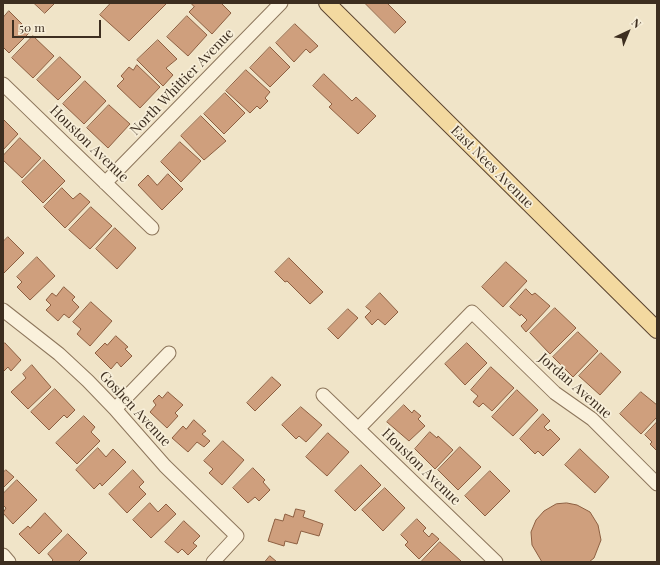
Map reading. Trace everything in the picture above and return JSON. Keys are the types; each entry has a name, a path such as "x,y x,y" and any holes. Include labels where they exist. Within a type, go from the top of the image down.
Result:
{"main road":[{"name":"East Nees Avenue","path":"326,3 657,330"}],"street":[{"name":"North Whittier Avenue","path":"105,183 281,3"},
{"name":"Houston Avenue","path":"3,84 152,228"},
{"name":"Goshen Avenue","path":"3,310 59,354 115,409 165,466 237,536 213,562"},
{"name":"Jordan Avenue","path":"358,429 472,312 555,393 592,420 657,484"},
{"path":"115,409 169,353"},
{"name":"Houston Avenue","path":"323,395 496,562"},
{"path":"3,555 9,562"}],"building":[{"path":"34,3 55,3 45,13"},
{"path":"111,3 167,3 129,41 100,15"},
{"path":"191,3 221,3 231,13 212,34 189,12 194,7"},
{"path":"365,3 387,3 406,22 395,33"},
{"path":"9,11 30,32 9,53 3,47 3,18"},
{"path":"187,16 207,35 188,56 167,37"},
{"path":"295,24 318,46 310,53 306,49 294,62 276,43"},
{"path":"33,36 54,56 33,78 12,58"},
{"path":"158,40 177,59 166,68 173,75 163,86 137,60"},
{"path":"270,47 290,67 270,87 250,68"},
{"path":"60,57 81,77 58,100 37,80"},
{"path":"137,65 160,87 140,108 117,86 124,79 121,76 129,67 133,70"},
{"path":"246,70 270,92 265,98 268,101 260,109 257,106 250,113 226,91"},
{"path":"324,74 352,101 356,97 376,116 358,134 329,107 332,104 313,86"},
{"path":"85,81 106,101 84,124 63,104"},
{"path":"225,93 245,113 224,134 204,114"},
{"path":"109,105 130,124 108,148 87,128"},
{"path":"201,116 226,141 204,160 181,136"},
{"path":"3,119 18,134 3,150"},
{"path":"20,138 41,158 22,178 3,160 3,156"},
{"path":"180,142 201,161 181,182 161,162"},
{"path":"44,160 65,181 43,203 22,182"},
{"path":"168,174 183,189 162,210 138,185 148,175 157,185"},
{"path":"62,188 73,199 80,193 90,202 65,228 44,207"},
{"path":"91,207 112,226 90,249 69,230"},
{"path":"115,228 136,248 117,269 96,249"},
{"path":"8,237 24,253 3,274 3,242"},
{"path":"37,257 55,276 30,300 17,287 22,282 17,277"},
{"path":"289,258 323,292 310,304 287,281 285,282 275,272"},
{"path":"506,262 527,281 503,307 482,287"},
{"path":"64,287 75,297 72,300 79,307 69,318 64,314 58,321 46,310 51,305 46,300 52,293 56,296"},
{"path":"526,289 532,295 535,293 550,306 526,332 521,326 527,320 510,307"},
{"path":"380,293 398,312 385,325 378,319 372,325 365,317 371,311 366,307"},
{"path":"91,302 112,321 90,346 77,334 81,329 73,322"},
{"path":"555,308 576,328 550,354 530,333"},
{"path":"348,309 358,318 338,339 328,329"},
{"path":"578,332 598,351 573,377 553,357"},
{"path":"116,336 128,347 125,349 132,356 121,367 117,362 111,369 95,353 105,343 107,345"},
{"path":"5,343 21,360 11,371 8,367 3,372 3,345"},
{"path":"467,343 487,363 465,385 445,364"},
{"path":"601,353 621,372 600,395 579,376"},
{"path":"32,365 51,387 28,409 11,392 26,378 23,374"},
{"path":"491,367 514,388 492,411 483,403 479,407 473,402 478,396 471,390"},
{"path":"272,377 281,385 255,411 247,403"},
{"path":"55,389 75,410 67,418 64,415 49,430 31,412"},
{"path":"517,390 538,410 513,436 492,417"},
{"path":"168,392 183,405 175,413 178,416 167,428 150,412 156,405 153,401 159,395 162,398"},
{"path":"641,392 657,405 657,417 641,434 620,414"},
{"path":"404,405 412,413 414,410 421,416 418,419 425,426 409,441 387,422"},
{"path":"301,407 322,425 306,442 299,436 296,439 282,425"},
{"path":"543,414 550,421 544,427 548,431 550,429 560,439 543,456 538,451 535,454 520,439"},
{"path":"84,416 95,427 91,432 100,441 77,464 56,443"},
{"path":"194,420 206,431 202,434 210,441 204,447 197,442 188,452 172,438 183,426 186,429"},
{"path":"657,422 657,451 650,444 652,442 645,435"},
{"path":"430,432 437,438 438,436 453,450 435,469 415,449"},
{"path":"328,433 349,452 327,476 306,457"},
{"path":"223,441 244,460 222,485 209,473 213,469 204,461"},
{"path":"460,447 481,467 458,490 438,470"},
{"path":"98,448 106,457 113,449 126,462 102,486 100,483 94,489 76,470"},
{"path":"580,449 609,477 595,493 565,465"},
{"path":"361,465 381,485 355,511 335,491"},
{"path":"253,468 265,480 263,482 270,490 259,501 255,497 248,503 233,488"},
{"path":"6,470 14,477 3,488 3,473"},
{"path":"133,470 144,482 139,487 146,494 127,513 109,494"},
{"path":"490,471 510,491 485,516 465,496"},
{"path":"17,480 37,500 13,524 3,513 6,508 3,505 3,494"},
{"path":"385,488 405,508 383,531 362,510"},
{"path":"150,503 158,512 166,504 176,514 151,538 133,520"},
{"path":"567,503 577,505 590,512 598,525 601,540 594,558 589,562 542,562 532,545 531,532 536,520 544,511 556,504"},
{"path":"296,509 305,511 303,517 323,524 319,536 301,531 297,544 285,541 284,546 268,541 275,519 283,521 285,514 293,517"},
{"path":"45,513 62,531 39,554 19,534 28,526 30,528"},
{"path":"417,519 426,528 423,531 429,537 432,533 439,539 419,559 405,545 408,542 401,535"},
{"path":"184,521 200,536 193,543 197,546 188,555 182,549 178,553 165,542"},
{"path":"68,534 87,553 78,562 51,562 53,560 48,554"},
{"path":"440,542 461,561 421,562"},
{"path":"270,556 277,562 265,562"}]}
